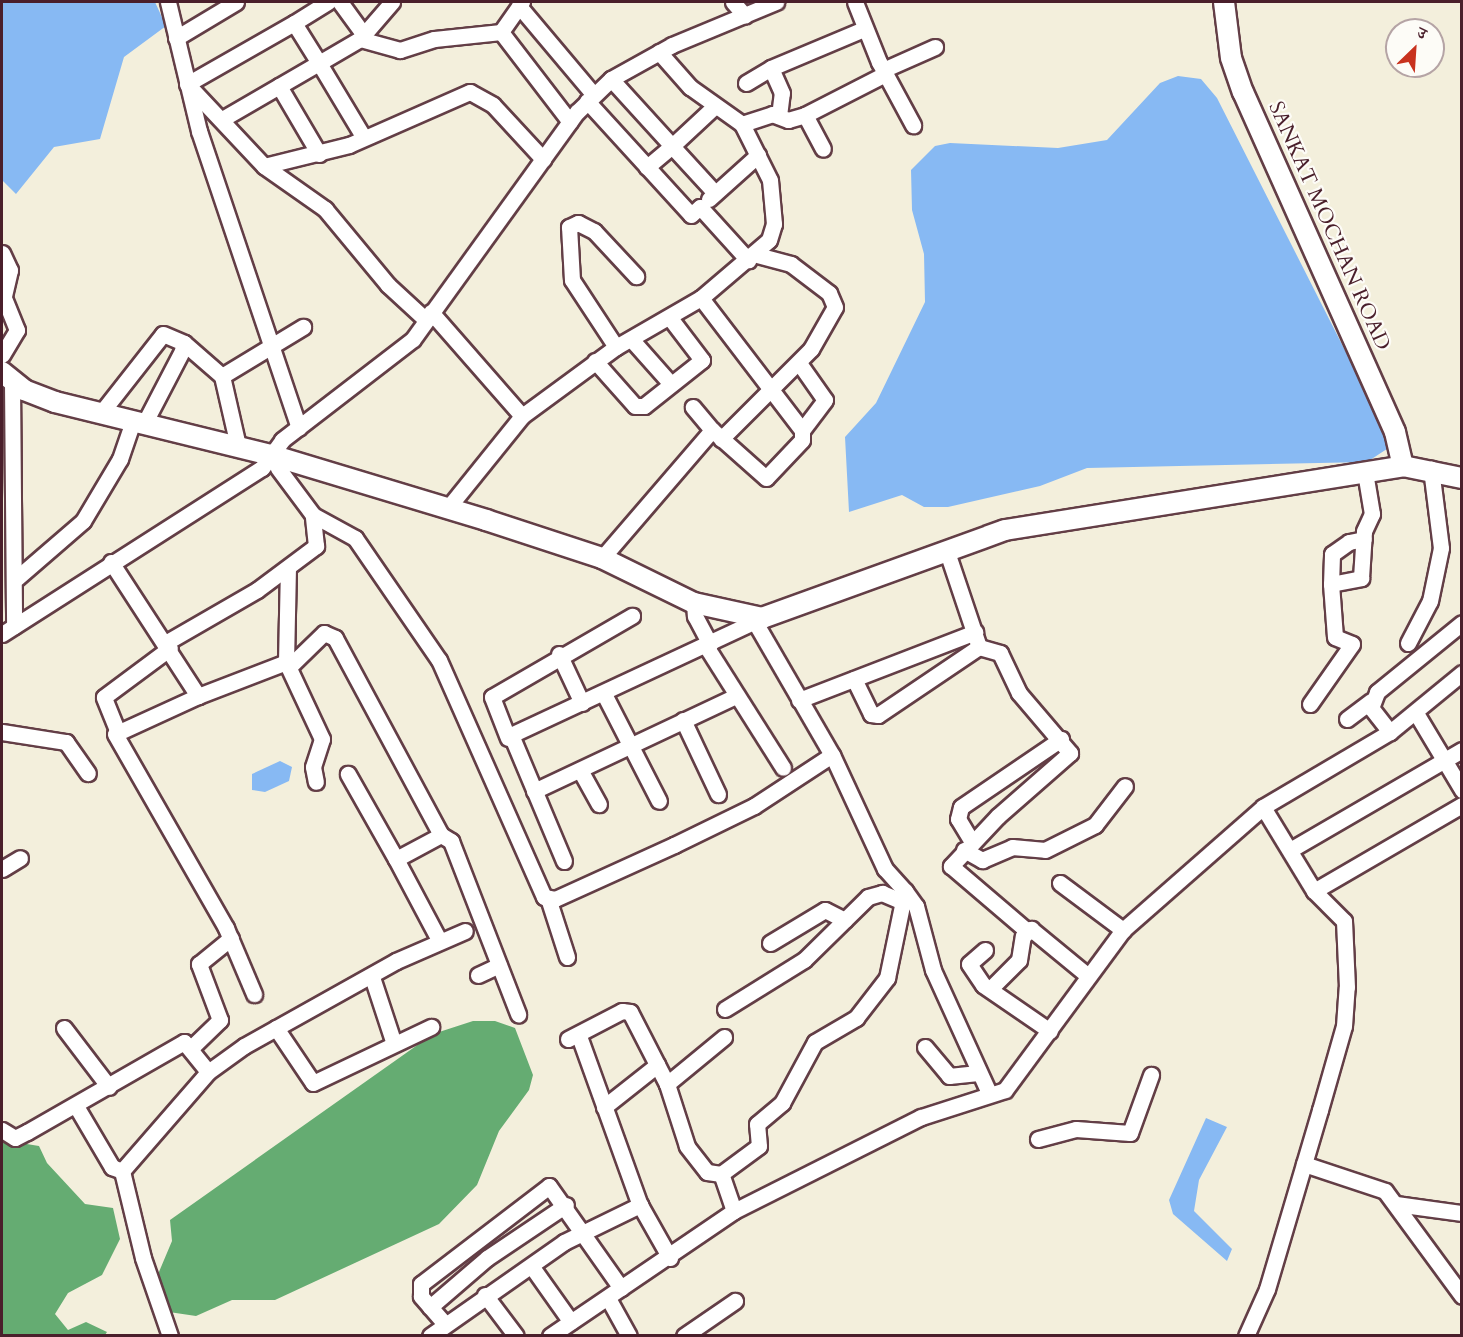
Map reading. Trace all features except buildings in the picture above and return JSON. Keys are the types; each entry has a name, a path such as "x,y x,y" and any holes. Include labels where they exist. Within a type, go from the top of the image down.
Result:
{"main road":[{"name":"SANKAT MOCHAN ROAD","path":"1224,2 1231,58 1243,92 1395,432 1403,466"},
{"path":"7,378 55,402 238,446 275,463 447,509 602,558 694,603 759,621 1005,530 1403,466 1431,469 1461,478"}],"street":[{"path":"168,2 187,84 270,348 299,428"},
{"path":"176,38 236,2"},
{"path":"187,84 328,2"},
{"path":"340,2 362,37 400,50 434,39 501,32 520,4 590,98 647,167 691,215 758,155"},
{"path":"224,118 362,37 392,2"},
{"path":"733,2 745,16"},
{"path":"8,629 111,562 275,463 299,428 413,339 570,122 590,98 611,79 660,51 776,2"},
{"path":"855,2 864,29 884,72 914,125"},
{"path":"294,23 364,138"},
{"path":"746,83 771,68 864,29"},
{"path":"501,32 570,122"},
{"path":"742,124 778,116 805,115 935,47"},
{"path":"602,558 717,435 769,393 799,363 835,307 822,287 791,264 773,232 770,180 742,124 715,106 660,51"},
{"path":"771,68 782,93 778,116"},
{"path":"611,79 715,193"},
{"path":"187,84 224,118 264,166 325,209 388,285 428,316 522,416"},
{"path":"279,86 319,154"},
{"path":"264,166 319,154 364,138 439,102 477,93 543,159"},
{"path":"647,167 715,106"},
{"path":"805,115 823,149"},
{"path":"700,207 751,257 791,264"},
{"path":"616,347 572,280 569,227 578,223 594,231 636,276"},
{"path":"447,509 522,416 616,347 670,318 701,298 751,257 773,232"},
{"path":"2,253 10,270 3,294 17,330 2,356"},
{"path":"701,298 734,336 769,393 802,430"},
{"path":"595,361 640,408 671,384 695,370 702,355 670,318"},
{"path":"222,376 303,327"},
{"path":"101,413 157,338 163,334 184,342 222,376 238,446"},
{"path":"631,339 671,384"},
{"path":"16,578 83,521 184,342"},
{"path":"693,407 717,435 766,478 802,440 802,430 825,400 799,363"},
{"path":"7,378 16,578 8,629"},
{"path":"275,463 313,514 355,538 439,660 539,893 548,898 567,957"},
{"path":"1408,643 1430,601 1440,548 1431,469"},
{"path":"1331,584 1358,582 1365,539 1372,514 1365,472"},
{"path":"254,994 231,938 117,730 104,697 168,645 288,567 319,540 313,514"},
{"path":"1310,704 1352,645 1335,637 1331,584 1332,555 1349,542 1365,539"},
{"path":"947,552 979,647"},
{"path":"111,562 168,645 198,696"},
{"path":"288,567 289,664 322,739 313,768 316,782"},
{"path":"694,603 694,616 708,645 736,696 783,768"},
{"path":"564,861 508,738 492,697 559,654 632,616"},
{"path":"508,738 759,621 799,700 832,755 877,855 904,896 916,906 933,970 989,1093"},
{"path":"1347,719 1461,623"},
{"path":"799,700 975,632"},
{"path":"117,730 198,696 289,664 324,633 335,638 441,835 451,841 518,1014"},
{"path":"854,679 871,714 878,715 979,647 1000,653 1019,693 1061,739 1068,759 968,846 952,872 1026,930 1036,932 1087,975"},
{"path":"559,654 582,703"},
{"path":"550,1335 669,1258 734,1211 883,1135 989,1093 1005,1090 1050,1031 1087,975 1123,930 1263,807 1390,732 1416,713 1461,673"},
{"path":"604,694 659,801"},
{"path":"534,791 736,696"},
{"path":"1371,701 1390,732"},
{"path":"1416,713 1461,790"},
{"path":"683,720 718,794"},
{"path":"2,732 66,742 88,772"},
{"path":"1061,739 961,807 958,819 968,846 982,860 1012,847 1045,850 1095,825 1125,786"},
{"path":"1290,850 1461,750"},
{"path":"548,898 754,806 832,755"},
{"path":"580,770 599,804"},
{"path":"348,774 439,940"},
{"path":"1314,891 1461,805"},
{"path":"1246,1335 1267,1289 1304,1164 1344,1026 1347,987 1348,930 1340,913 1314,891 1263,807"},
{"path":"396,859 441,835"},
{"path":"2,869 20,858"},
{"path":"1060,883 1123,930"},
{"path":"725,1009 797,965 874,893 904,896"},
{"path":"669,1258 640,1205 604,1107 573,1038 622,1011 630,1012 666,1084 687,1146 707,1172 722,1174 759,1146 758,1124 782,1103 815,1041 856,1018 886,978 904,896"},
{"path":"770,943 825,910 845,920"},
{"path":"992,987 1019,960 1026,930"},
{"path":"122,1170 208,1072 276,1028 439,940 465,931"},
{"path":"192,1047 220,1020 199,964 231,938"},
{"path":"985,951 969,964 983,985 992,987 1050,1031"},
{"path":"478,975 499,965"},
{"path":"372,977 393,1041"},
{"path":"276,1028 313,1083 393,1041 431,1027"},
{"path":"64,1028 109,1086"},
{"path":"666,1084 724,1037"},
{"path":"2,1130 15,1138 76,1106 175,1045 192,1047"},
{"path":"192,1047 208,1072"},
{"path":"925,1047 949,1076 978,1072"},
{"path":"604,1107 657,1065"},
{"path":"1038,1139 1076,1129 1130,1133 1151,1075"},
{"path":"76,1106 112,1167 122,1170"},
{"path":"1304,1164 1379,1188 1396,1203 1461,1296"},
{"path":"122,1170 143,1258 170,1335"},
{"path":"722,1174 734,1211"},
{"path":"445,1324 421,1296 421,1284 478,1236 544,1186 553,1188 586,1231 621,1288"},
{"path":"1396,1203 1461,1213"},
{"path":"430,1307 487,1258 566,1205"},
{"path":"430,1335 484,1295 586,1231 640,1205"},
{"path":"532,1267 571,1322"},
{"path":"484,1295 516,1335"},
{"path":"608,1298 629,1335"},
{"path":"684,1335 735,1301"}],"green space":[{"path":"473,1021 495,1021 515,1028 533,1075 529,1090 499,1131 477,1185 439,1224 275,1300 232,1300 196,1316 169,1312 156,1279 172,1241 170,1220 433,1034"},
{"path":"2,1140 39,1146 47,1163 85,1204 113,1208 120,1239 102,1275 68,1293 55,1314 68,1330 86,1322 107,1332 105,1335 2,1335"}],"water":[{"path":"2,2 155,2 166,26 124,57 100,139 54,147 16,194 2,180"},
{"path":"1178,76 1201,79 1217,98 1393,445 1367,462 1087,468 1040,486 948,507 924,507 902,495 849,512 845,437 876,403 925,302 924,254 912,210 911,170 935,146 950,143 1058,148 1107,140 1160,83"},
{"path":"280,761 292,767 289,781 265,792 252,790 252,774"},
{"path":"1206,1118 1227,1127 1199,1180 1194,1211 1232,1249 1227,1261 1173,1214 1169,1200"}]}
